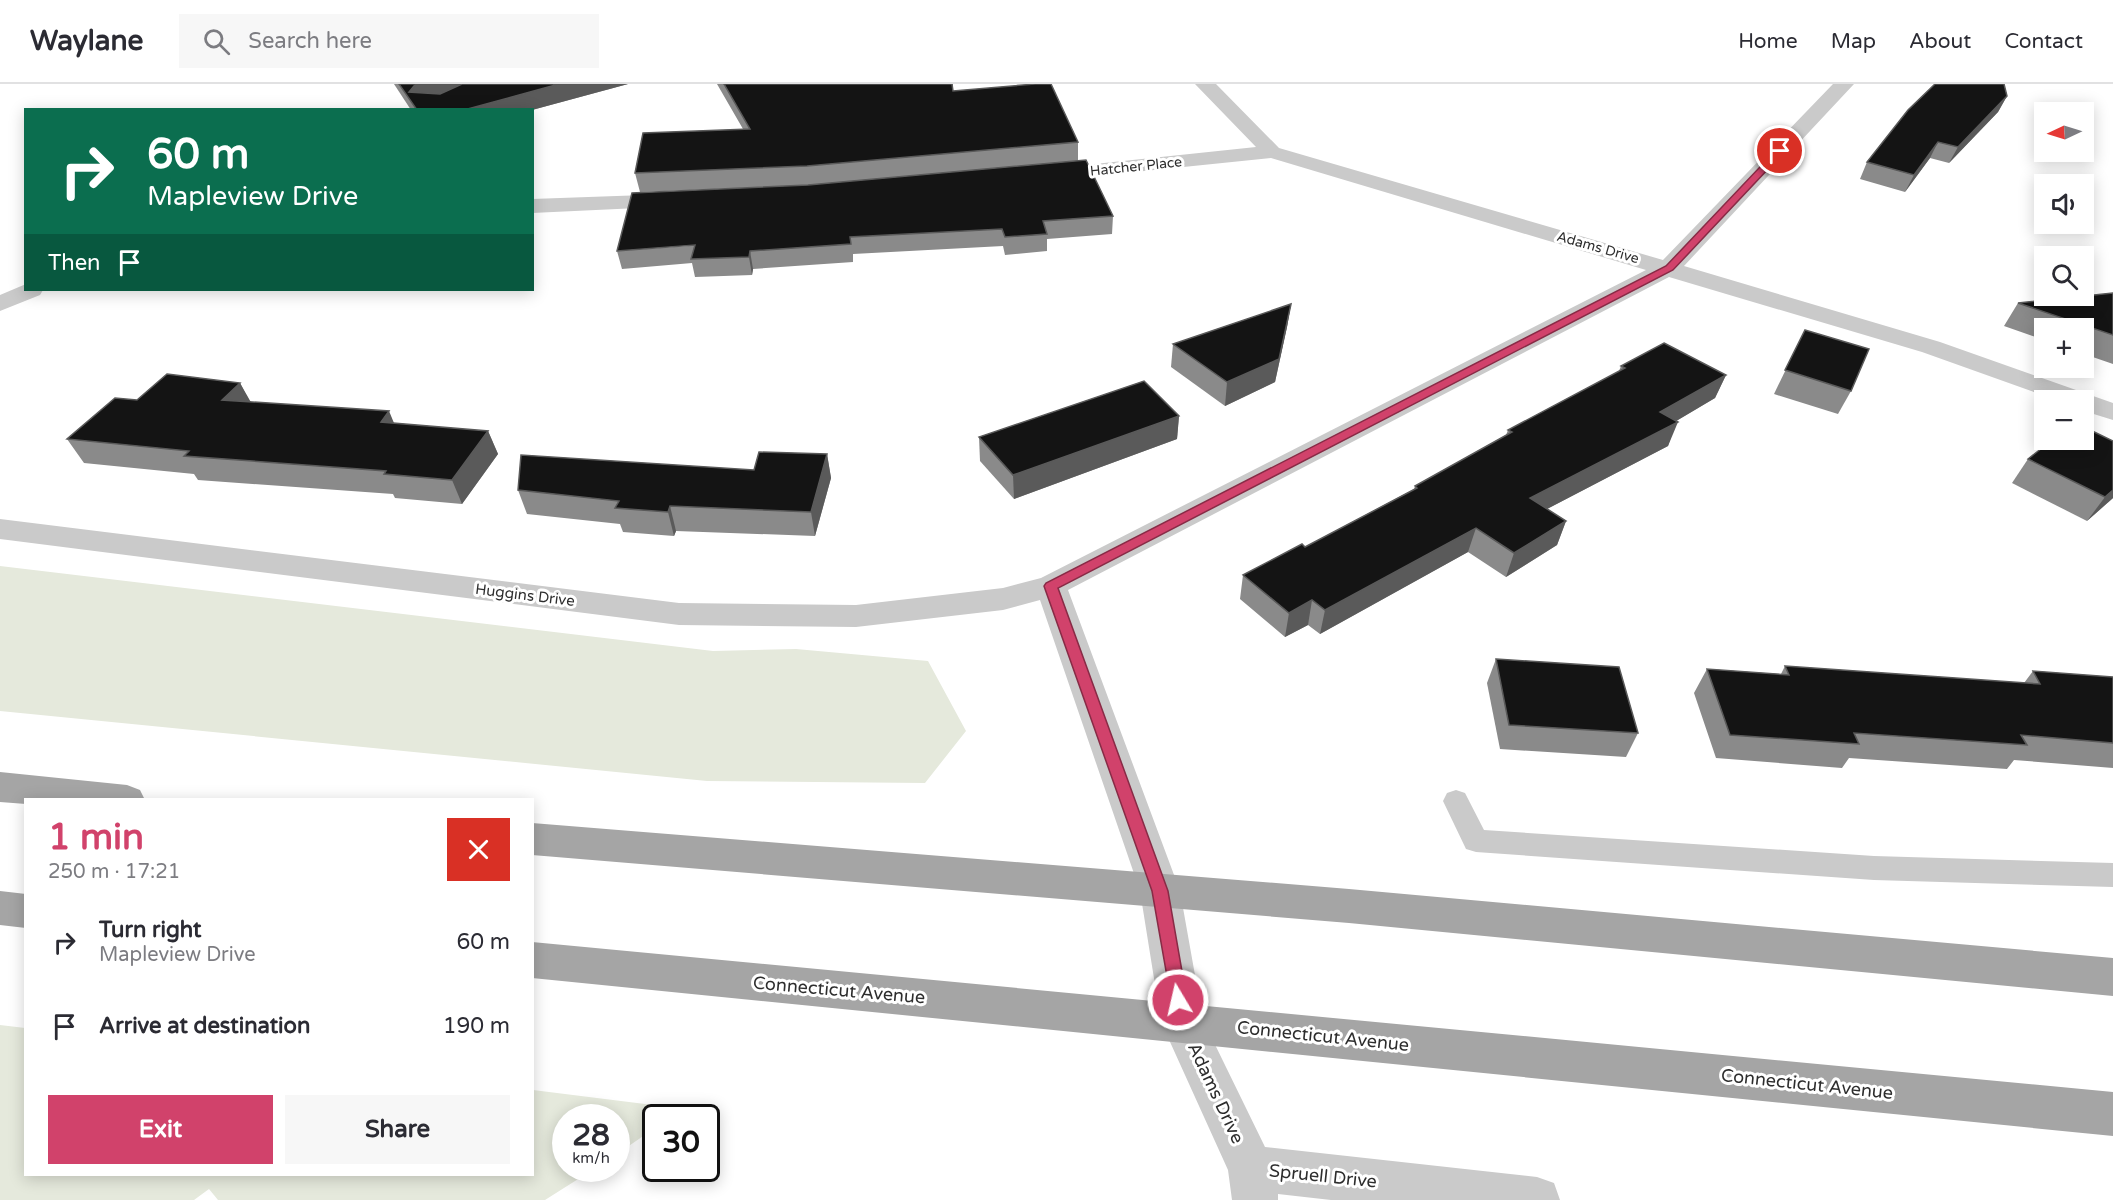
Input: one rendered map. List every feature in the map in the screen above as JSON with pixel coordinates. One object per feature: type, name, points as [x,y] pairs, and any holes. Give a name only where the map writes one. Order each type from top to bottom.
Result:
[{"type":"main road","points":[[0,787],[107,798]]},
{"type":"main road","points":[[534,839],[757,860],[1654,933],[2113,977]]},
{"type":"main road","points":[[0,908],[24,911]]},
{"type":"main road","name":"Connecticut Avenue","points":[[534,960],[2113,1114]]},
{"type":"street","name":"Adams Drive","points":[[1205,84],[1272,152],[1931,347],[2051,390]]},
{"type":"street","name":"Huggins Drive","points":[[0,529],[679,614],[856,616],[1002,598],[1051,586],[1670,268],[1844,84]]},
{"type":"street","name":"Hatcher Place","points":[[1026,177],[1272,152]]},
{"type":"street","points":[[534,206],[696,200]]},
{"type":"street","points":[[0,304],[30,291]]},
{"type":"street","name":"Adams Drive","points":[[2094,405],[2113,412]]},
{"type":"street","name":"Adams Drive","points":[[1051,586],[1160,891],[1182,1022],[1253,1184]]},
{"type":"street","name":"Spruell Drive","points":[[1253,1184],[1537,1200]]},
{"type":"lane","points":[[1456,801],[1476,841],[1736,861],[2026,874],[2113,875]]},
{"type":"shaded area","points":[[0,566],[713,651],[796,649],[928,661],[966,731],[925,783],[707,781],[0,711]]},
{"type":"shaded area","points":[[0,1025],[24,1028],[24,1176],[534,1176],[534,1090],[645,1104],[642,1104],[642,1137],[630,1145],[630,1104],[552,1104],[552,1182],[573,1182],[545,1200],[218,1200],[209,1189],[194,1200],[0,1200]]},
{"type":"building","points":[[399,84],[419,84],[409,92],[440,94],[462,84],[559,84],[471,108],[416,108]]},
{"type":"building","points":[[724,84],[952,84],[953,91],[1051,84],[1078,142],[807,166],[635,173],[643,133],[750,129]]},
{"type":"building","points":[[1935,84],[2004,84],[2007,96],[1958,147],[1938,142],[1914,175],[1867,162],[1908,110]]},
{"type":"building","points":[[1086,160],[1113,216],[1043,221],[1047,234],[1005,237],[1002,229],[850,237],[851,244],[750,251],[749,257],[691,259],[695,245],[617,251],[632,193],[808,185]]},
{"type":"building","points":[[2113,293],[2113,335],[2094,329],[2094,318],[2063,318],[2018,303],[2034,301],[2034,306],[2094,306],[2094,295]]},
{"type":"building","points":[[1291,304],[1279,359],[1227,382],[1173,344]]},
{"type":"building","points":[[1805,330],[1869,349],[1851,391],[1785,370]]},
{"type":"building","points":[[1664,343],[1726,375],[1660,412],[1678,422],[1530,498],[1566,521],[1514,553],[1476,528],[1325,610],[1312,600],[1289,613],[1243,575],[1302,544],[1305,547],[1417,488],[1415,486],[1512,432],[1508,430],[1625,368],[1621,366]]},
{"type":"building","points":[[167,374],[240,383],[222,400],[389,411],[381,422],[488,431],[452,480],[384,474],[386,471],[184,456],[189,451],[67,439],[115,398],[137,400]]},
{"type":"building","points":[[1144,381],[1179,416],[1013,475],[979,437]]},
{"type":"building","points":[[2094,432],[2113,441],[2113,490],[2105,497],[2028,459],[2039,450],[2094,450]]},
{"type":"building","points":[[759,452],[827,454],[811,512],[670,506],[668,512],[615,508],[619,501],[518,490],[521,455],[754,470]]},
{"type":"building","points":[[1496,659],[1619,667],[1638,733],[1509,725]]},
{"type":"building","points":[[1785,666],[2040,684],[2033,671],[2113,677],[2113,743],[2021,735],[2027,745],[1854,733],[1859,744],[1730,735],[1707,669],[1789,675]]},
{"type":"route","points":[[1178,1000],[1160,891],[1051,586],[1670,268],[1780,151]]}]
